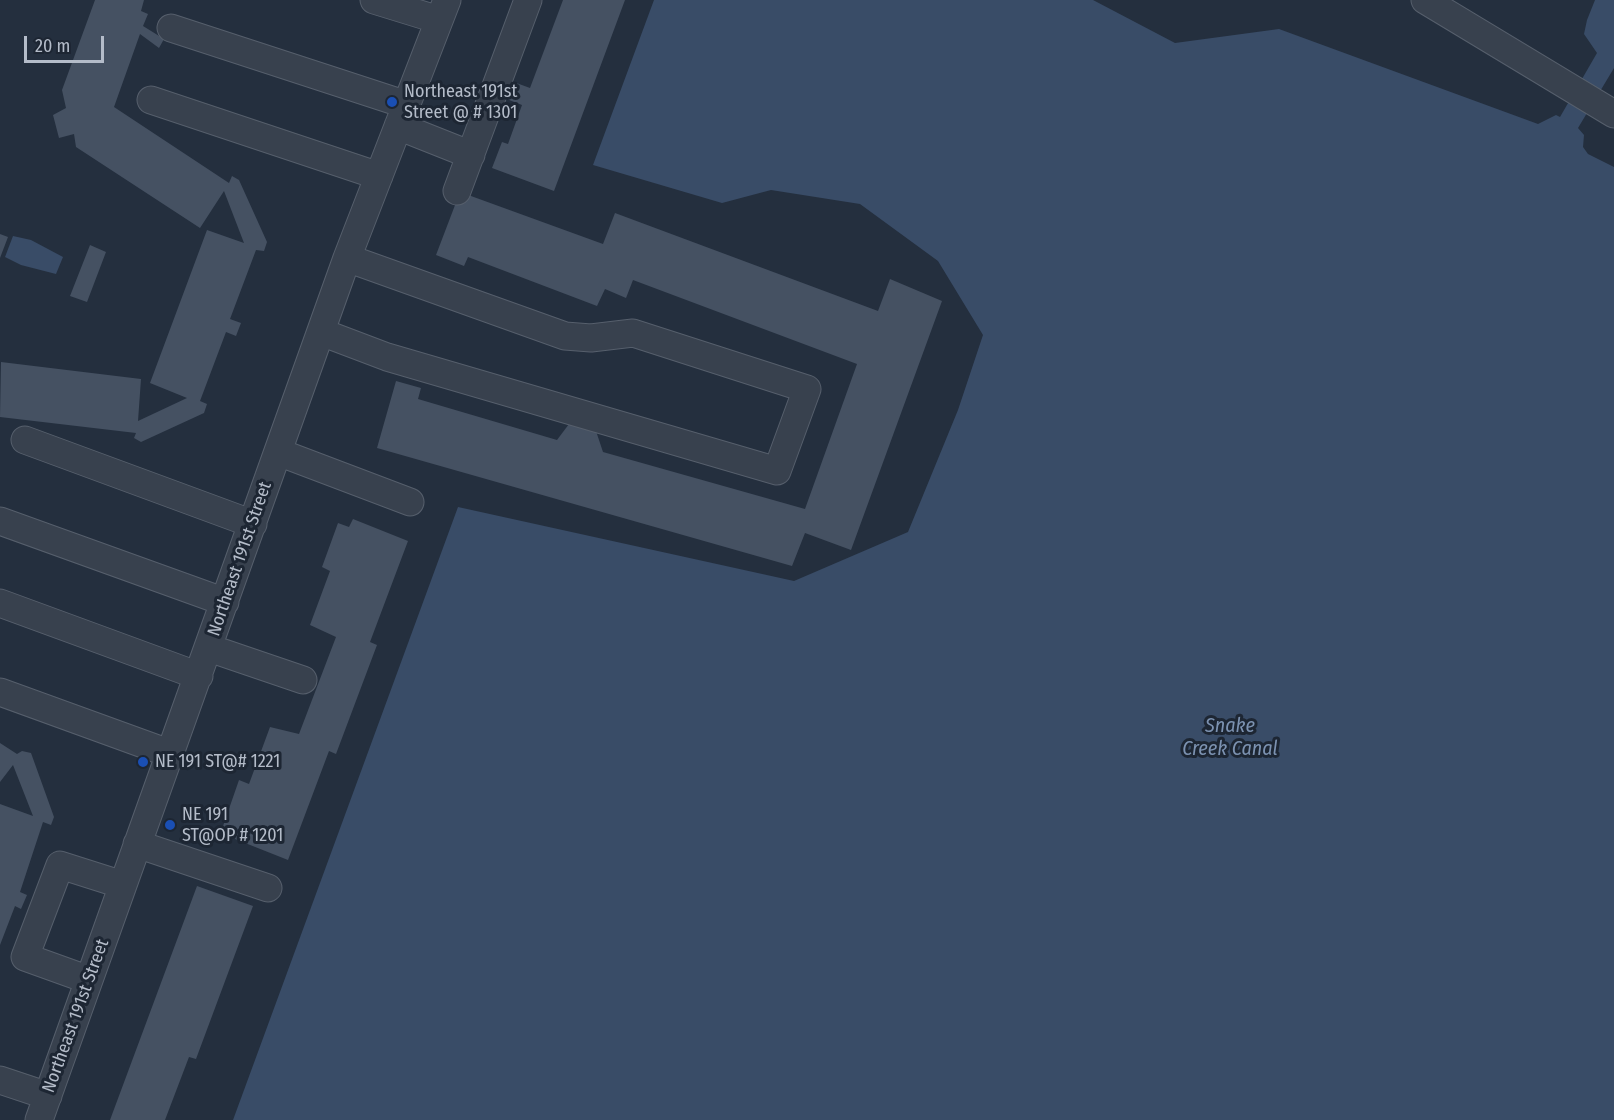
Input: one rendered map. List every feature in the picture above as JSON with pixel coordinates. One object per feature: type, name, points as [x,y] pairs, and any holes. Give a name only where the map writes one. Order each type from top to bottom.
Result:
[{"type":"street","points":[[374,0],[443,10]]},
{"type":"street","points":[[457,191],[528,0]]},
{"type":"street","points":[[1425,0],[1614,114]]},
{"type":"street","name":"Northeast 191st Street","points":[[43,1108],[347,258],[443,10]]},
{"type":"street","points":[[171,28],[402,115],[471,155]]},
{"type":"street","points":[[151,100],[379,176]]},
{"type":"street","points":[[321,332],[387,357],[777,471],[807,389],[633,333],[591,338],[565,336],[347,258]]},
{"type":"street","points":[[25,440],[253,524]]},
{"type":"street","points":[[278,452],[410,502]]},
{"type":"street","points":[[0,521],[225,602]]},
{"type":"street","points":[[0,603],[199,676]]},
{"type":"street","points":[[209,648],[303,680]]},
{"type":"street","points":[[0,692],[171,754]]},
{"type":"street","points":[[137,844],[268,888]]},
{"type":"street","points":[[89,980],[26,957],[60,865],[123,885]]},
{"type":"street","points":[[0,1080],[43,1108]]},
{"type":"water","name":"Snake Creek Canal","points":[[654,0],[1093,0],[1175,43],[1279,29],[1538,124],[1556,115],[1560,117],[1597,53],[1584,34],[1595,0],[1614,0],[1614,68],[1578,128],[1584,135],[1583,147],[1588,154],[1614,167],[1614,1120],[233,1120],[458,507],[794,581],[908,532],[958,410],[983,335],[938,261],[860,204],[771,190],[722,203],[593,165]]},
{"type":"water","points":[[13,236],[31,240],[63,257],[56,274],[21,265],[5,257]]},
{"type":"building","points":[[95,0],[144,0],[141,11],[148,14],[143,26],[164,39],[159,48],[140,34],[114,107],[229,183],[232,176],[239,180],[267,242],[264,251],[256,250],[230,319],[241,323],[236,336],[226,332],[200,401],[207,404],[204,413],[141,442],[134,438],[136,433],[0,417],[1,362],[141,379],[138,421],[187,398],[150,383],[207,230],[244,243],[224,191],[200,228],[76,147],[74,134],[59,138],[53,115],[66,108],[62,90]]},
{"type":"building","points":[[563,0],[625,0],[554,191],[492,168],[502,142],[508,144],[522,105],[504,98],[511,81],[530,88]]},
{"type":"building","points":[[460,192],[603,244],[615,213],[878,311],[890,279],[942,301],[851,550],[805,533],[792,566],[377,448],[396,381],[421,388],[418,399],[557,440],[572,420],[595,428],[603,452],[805,509],[857,364],[633,280],[626,298],[605,289],[597,306],[468,257],[464,266],[436,255]]},
{"type":"building","points":[[0,234],[8,237],[0,258]]},
{"type":"building","points":[[90,245],[106,252],[87,302],[70,296]]},
{"type":"building","points":[[353,519],[408,541],[370,642],[377,645],[336,754],[329,751],[288,860],[235,839],[236,834],[222,829],[239,780],[249,784],[270,727],[299,734],[336,637],[310,625],[330,571],[322,567],[338,523],[349,527]]},
{"type":"building","points":[[0,743],[17,754],[22,751],[31,753],[54,817],[51,825],[43,822],[20,892],[27,895],[21,909],[15,906],[0,945],[0,804],[33,816],[13,765],[0,782]]},
{"type":"building","points":[[197,886],[253,906],[196,1059],[189,1057],[165,1120],[110,1120]]},
{"type":"place","name":"Northeast 191st Street @ # 1301","points":[[392,102]]},
{"type":"place","name":"NE 191 ST@# 1221","points":[[143,762]]},
{"type":"place","name":"NE 191 ST@OP # 1201","points":[[170,825]]}]
